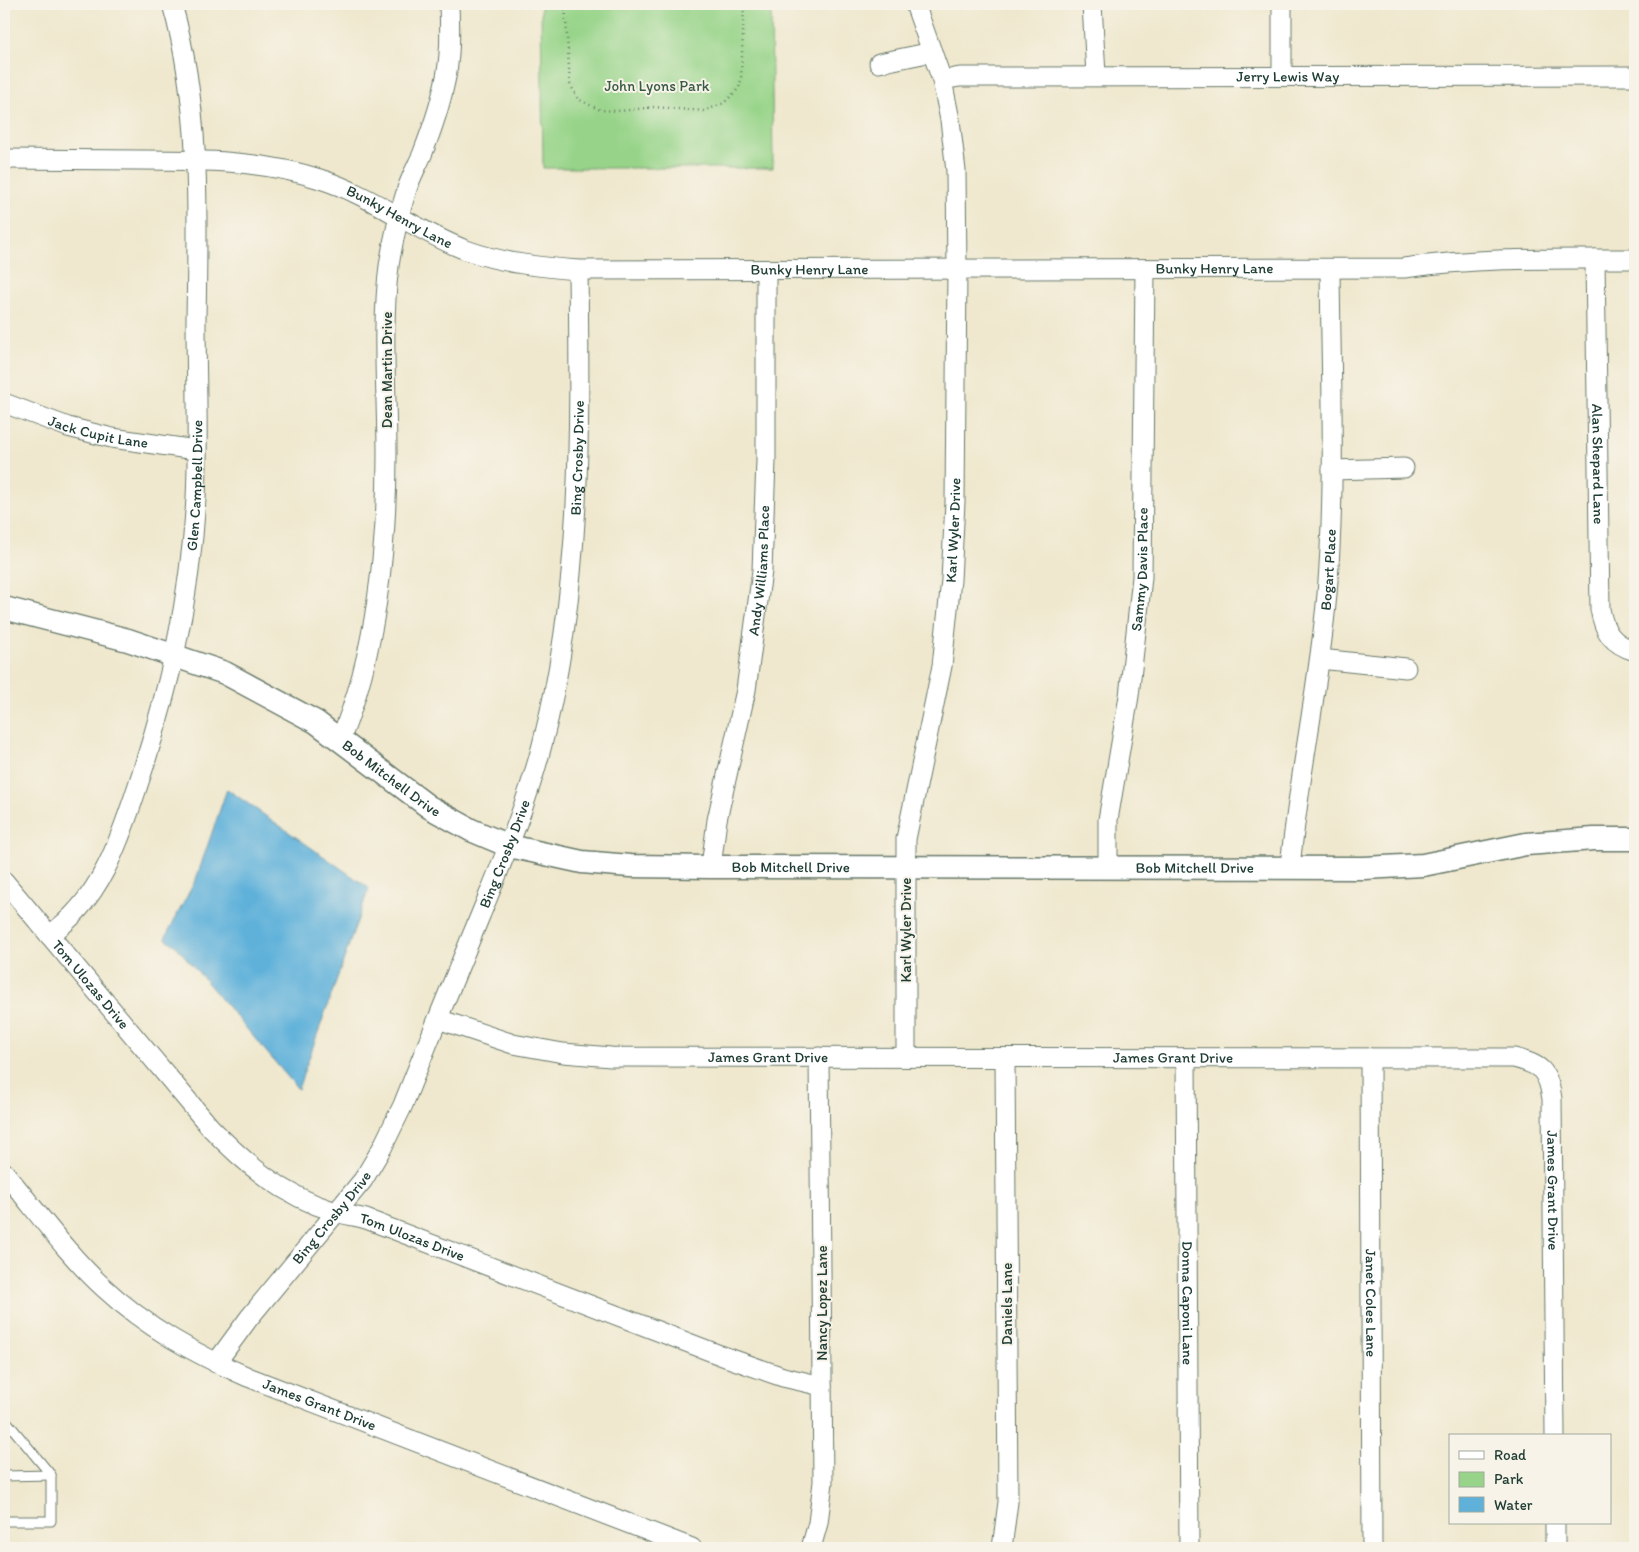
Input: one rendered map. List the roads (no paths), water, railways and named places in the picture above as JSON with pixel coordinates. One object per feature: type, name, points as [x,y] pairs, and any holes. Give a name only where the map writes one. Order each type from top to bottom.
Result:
[{"type":"street","name":"Glen Campbell Drive","points":[[49,935],[76,915],[90,897],[115,848],[129,812],[154,737],[176,655],[189,566],[196,500],[196,160],[190,96],[172,4]]},
{"type":"street","name":"Dean Martin Drive","points":[[340,740],[355,700],[364,665],[374,610],[382,545],[387,457],[386,317],[389,268],[400,215],[409,184],[436,116],[445,86],[449,60],[449,4]]},
{"type":"street","name":"Karl Wyler Drive","points":[[906,1057],[906,839],[942,666],[952,580],[955,502],[957,270],[956,171],[950,120],[942,80],[915,4]]},
{"type":"street","points":[[1092,4],[1096,75]]},
{"type":"street","points":[[1282,4],[1282,75]]},
{"type":"street","points":[[879,63],[932,52]]},
{"type":"street","name":"Jerry Lewis Way","points":[[942,80],[960,77],[1096,75],[1635,76]]},
{"type":"street","name":"Bunky Henry Lane","points":[[4,159],[233,161],[301,173],[352,191],[466,250],[535,267],[578,270],[1330,269],[1404,268],[1452,261],[1489,259],[1635,259]]},
{"type":"street","name":"Alan Shepard Lane","points":[[1594,259],[1600,609],[1602,621],[1609,636],[1622,647],[1635,650]]},
{"type":"street","name":"Bogart Place","points":[[1290,867],[1295,815],[1320,659],[1327,592],[1332,470],[1330,269]]},
{"type":"street","name":"Bing Crosby Drive","points":[[216,1363],[249,1318],[334,1212],[363,1180],[382,1148],[403,1105],[522,812],[542,745],[558,670],[570,595],[575,528],[578,270]]},
{"type":"street","name":"Andy Williams Place","points":[[711,867],[717,820],[746,690],[762,570],[766,461],[766,270]]},
{"type":"street","name":"Sammy Davis Place","points":[[1108,867],[1108,820],[1129,696],[1142,577],[1145,270]]},
{"type":"street","name":"Jack Cupit Lane","points":[[4,403],[68,427],[103,436],[196,450]]},
{"type":"street","points":[[1332,470],[1404,468]]},
{"type":"street","name":"Bob Mitchell Drive","points":[[4,608],[128,640],[225,673],[316,722],[429,807],[471,830],[508,846],[582,862],[630,866],[711,867],[1364,868],[1424,865],[1526,844],[1594,839],[1635,839]]},
{"type":"street","points":[[1320,659],[1406,668]]},
{"type":"street","name":"Tom Ulozas Drive","points":[[4,881],[210,1127],[238,1156],[266,1178],[295,1195],[334,1212],[366,1219],[720,1355],[783,1377],[822,1386]]},
{"type":"street","name":"James Grant Drive","points":[[438,1019],[513,1044],[563,1053],[611,1057],[1005,1059],[1514,1058],[1534,1063],[1548,1078],[1552,1099],[1555,1434]]},
{"type":"street","name":"Nancy Lopez Lane","points":[[811,1548],[818,1523],[823,1482],[824,1414],[822,1386],[819,1057]]},
{"type":"street","name":"Donna Caponi Lane","points":[[1186,1058],[1189,1548]]},
{"type":"street","name":"Janet Coles Lane","points":[[1370,1058],[1372,1548]]},
{"type":"street","name":"Daniels Lane","points":[[1002,1548],[1008,1502],[1005,1059]]},
{"type":"street","name":"James Grant Drive","points":[[4,1172],[103,1287],[142,1319],[173,1340],[216,1363],[692,1548]]},
{"type":"street","points":[[1555,1524],[1556,1548]]},
{"type":"lane","points":[[4,1418],[51,1475],[51,1521],[4,1521]]},
{"type":"lane","points":[[4,1476],[51,1475]]},
{"type":"water","points":[[227,789],[369,888],[298,1089],[176,946],[165,938],[196,879]]},
{"type":"park label","name":"John Lyons Park","points":[[657,86]]}]
